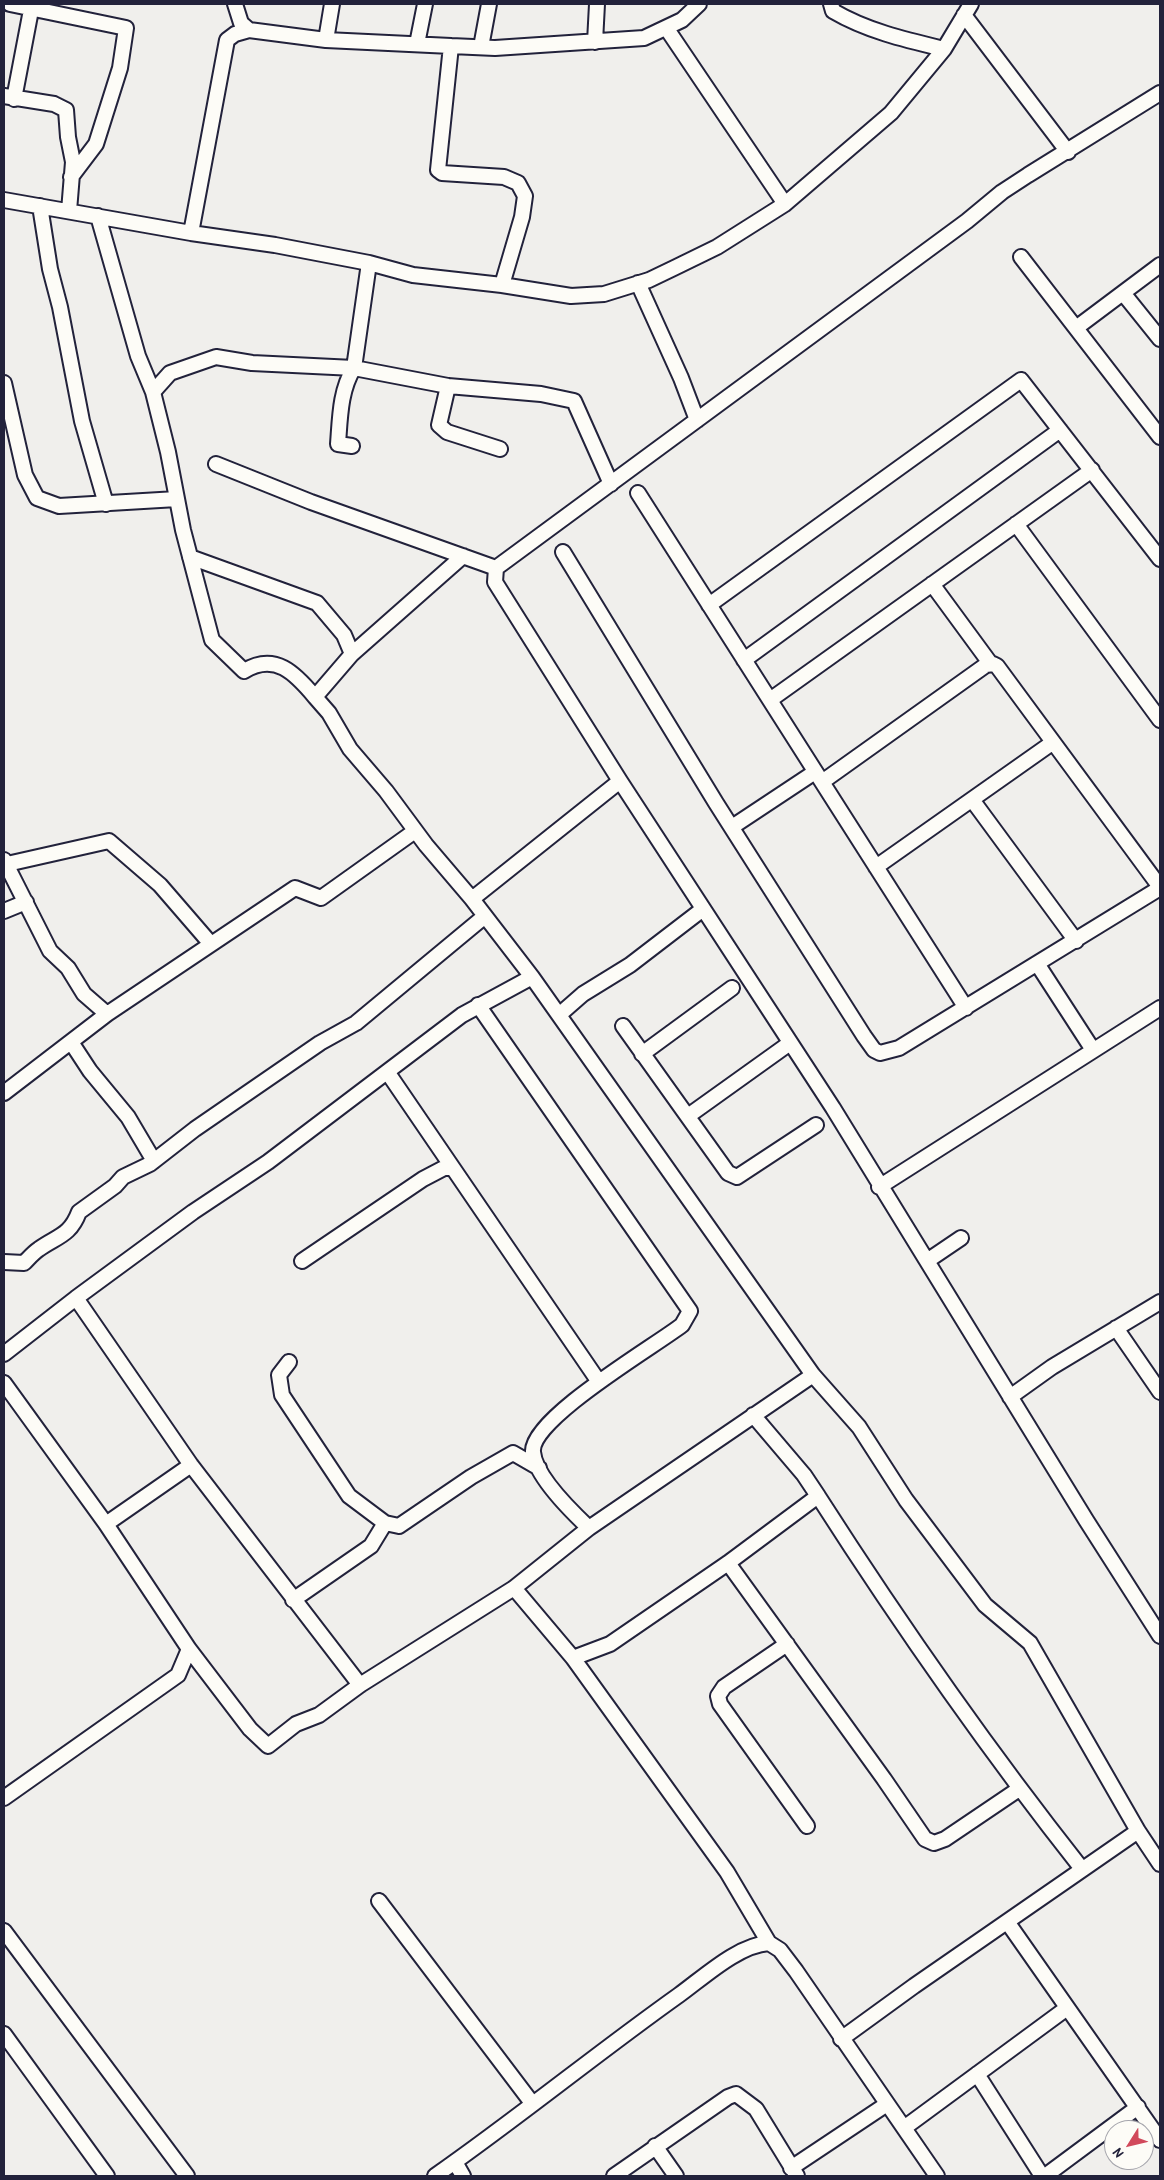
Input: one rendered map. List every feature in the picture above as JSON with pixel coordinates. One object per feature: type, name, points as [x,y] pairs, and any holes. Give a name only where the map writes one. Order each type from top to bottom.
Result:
[{"type":"street","points":[[10,4],[31,10],[126,28],[120,68],[96,144],[71,177]]},
{"type":"street","points":[[235,4],[241,23],[249,30]]},
{"type":"street","points":[[326,40],[332,4]]},
{"type":"street","points":[[418,44],[425,4]]},
{"type":"street","points":[[481,47],[489,4]]},
{"type":"street","points":[[595,42],[597,4]]},
{"type":"street","points":[[191,233],[227,40],[235,34],[249,30],[326,40],[481,47],[595,42],[644,38],[667,29],[682,20],[700,4]]},
{"type":"street","points":[[831,4],[833,10],[844,17],[889,35],[944,49]]},
{"type":"street","points":[[31,10],[9,98],[54,104],[66,110],[68,137],[73,162],[69,211]]},
{"type":"street","points":[[4,200],[191,233],[276,245],[369,263],[413,275],[502,285],[571,296],[604,294],[649,280],[717,247],[785,204],[891,113],[944,49],[967,10],[1068,152]]},
{"type":"street","points":[[667,29],[785,204]]},
{"type":"street","points":[[451,46],[438,170],[442,173],[504,177],[518,183],[525,196],[522,217],[502,285]]},
{"type":"street","points":[[1160,93],[1002,192],[967,221],[496,568],[495,582],[620,781],[790,1042],[1160,1636]]},
{"type":"street","points":[[40,206],[50,269],[60,307],[82,421],[106,504]]},
{"type":"street","points":[[98,216],[138,356],[153,392],[190,557],[212,640],[244,671],[253,666],[277,663],[299,677],[329,713],[350,749],[386,791],[415,831],[453,879],[472,899],[532,977],[813,1375],[859,1427],[906,1500],[985,1605],[1030,1643],[1138,1831],[1160,1864]]},
{"type":"street","points":[[1021,257],[1160,437]]},
{"type":"street","points":[[352,446],[338,444],[340,411],[347,379],[354,368],[369,263]]},
{"type":"street","points":[[1076,328],[1160,264]]},
{"type":"street","points":[[638,283],[682,378],[697,420]]},
{"type":"street","points":[[1123,293],[1160,339]]},
{"type":"street","points":[[153,392],[170,373],[216,356],[252,363],[354,368],[448,386],[541,394],[574,401],[611,484]]},
{"type":"street","points":[[709,605],[1021,380],[1160,558]]},
{"type":"street","points":[[4,383],[25,475],[37,498],[59,506],[177,500]]},
{"type":"street","points":[[448,386],[439,425],[447,432],[500,448]]},
{"type":"street","points":[[744,660],[1060,430]]},
{"type":"street","points":[[216,464],[311,502],[496,568]]},
{"type":"street","points":[[770,700],[1092,470]]},
{"type":"street","points":[[638,493],[966,1008]]},
{"type":"street","points":[[1016,524],[1160,720]]},
{"type":"street","points":[[563,552],[732,827],[874,1050],[886,1053],[899,1048],[1038,965],[1160,888],[997,666],[990,663],[932,584]]},
{"type":"street","points":[[315,697],[352,654],[463,556]]},
{"type":"street","points":[[190,557],[316,603],[344,635],[352,654]]},
{"type":"street","points":[[732,827],[819,777],[990,663]]},
{"type":"street","points":[[876,866],[973,801],[1052,743]]},
{"type":"street","points":[[472,899],[620,781]]},
{"type":"street","points":[[973,801],[1076,941]]},
{"type":"street","points":[[4,1093],[108,1014],[295,888],[321,898],[415,831]]},
{"type":"street","points":[[108,1014],[84,994],[68,968],[55,957],[5,862],[109,841],[160,886],[211,944]]},
{"type":"street","points":[[4,911],[26,902]]},
{"type":"street","points":[[558,1015],[582,994],[630,965],[703,909]]},
{"type":"street","points":[[4,1262],[24,1263],[38,1249],[61,1238],[76,1219],[79,1212],[115,1186],[123,1177],[154,1161],[195,1129],[320,1044],[356,1023],[485,916]]},
{"type":"street","points":[[1038,965],[1093,1050]]},
{"type":"street","points":[[4,1354],[76,1298],[193,1212],[268,1162],[462,1015],[532,977]]},
{"type":"street","points":[[642,1054],[732,988]]},
{"type":"street","points":[[478,1005],[690,1312],[676,1329],[599,1382],[548,1422],[536,1439],[532,1451],[539,1468],[564,1505],[589,1528]]},
{"type":"street","points":[[879,1187],[1160,1008]]},
{"type":"street","points":[[623,1026],[728,1173],[737,1177],[816,1124]]},
{"type":"street","points":[[71,1042],[90,1071],[128,1117],[154,1161]]},
{"type":"street","points":[[688,1116],[790,1042]]},
{"type":"street","points":[[388,1072],[599,1382]]},
{"type":"street","points":[[302,1261],[423,1179],[444,1168],[453,1168]]},
{"type":"street","points":[[927,1260],[961,1238]]},
{"type":"street","points":[[76,1298],[191,1466],[360,1685]]},
{"type":"street","points":[[1010,1397],[1052,1367],[1160,1302]]},
{"type":"street","points":[[1116,1328],[1160,1392]]},
{"type":"street","points":[[290,1362],[279,1375],[282,1395],[348,1496],[385,1523],[399,1526],[471,1477],[513,1453],[539,1468]]},
{"type":"street","points":[[4,1382],[106,1524],[189,1649],[250,1729],[268,1746],[296,1724],[319,1715],[360,1685],[514,1588],[589,1528],[813,1375]]},
{"type":"street","points":[[753,1415],[804,1475],[855,1555],[1019,1789],[1082,1869]]},
{"type":"street","points":[[106,1524],[191,1466]]},
{"type":"street","points":[[573,1658],[610,1644],[728,1563],[818,1496]]},
{"type":"street","points":[[293,1600],[371,1546],[385,1523]]},
{"type":"street","points":[[728,1563],[924,1839],[934,1843],[945,1839],[1019,1789]]},
{"type":"street","points":[[514,1588],[573,1658],[727,1872],[769,1943],[780,1950],[796,1972],[937,2176]]},
{"type":"street","points":[[787,1644],[724,1688],[718,1696],[720,1704],[807,1826]]},
{"type":"street","points":[[4,1798],[178,1675],[189,1649]]},
{"type":"street","points":[[841,2039],[914,1986],[1008,1923],[1138,1831]]},
{"type":"street","points":[[379,1901],[532,2103]]},
{"type":"street","points":[[1008,1923],[1160,2140]]},
{"type":"street","points":[[4,1930],[187,2176]]},
{"type":"street","points":[[435,2176],[740,1952],[769,1943]]},
{"type":"street","points":[[904,2128],[1067,2008]]},
{"type":"street","points":[[4,2034],[107,2176]]},
{"type":"street","points":[[977,2074],[1043,2176],[1138,2107]]},
{"type":"street","points":[[614,2176],[655,2146],[728,2097],[736,2094],[756,2109],[794,2172],[887,2104]]},
{"type":"street","points":[[655,2146],[676,2176]]},
{"type":"street","points":[[455,2162],[463,2176]]}]
